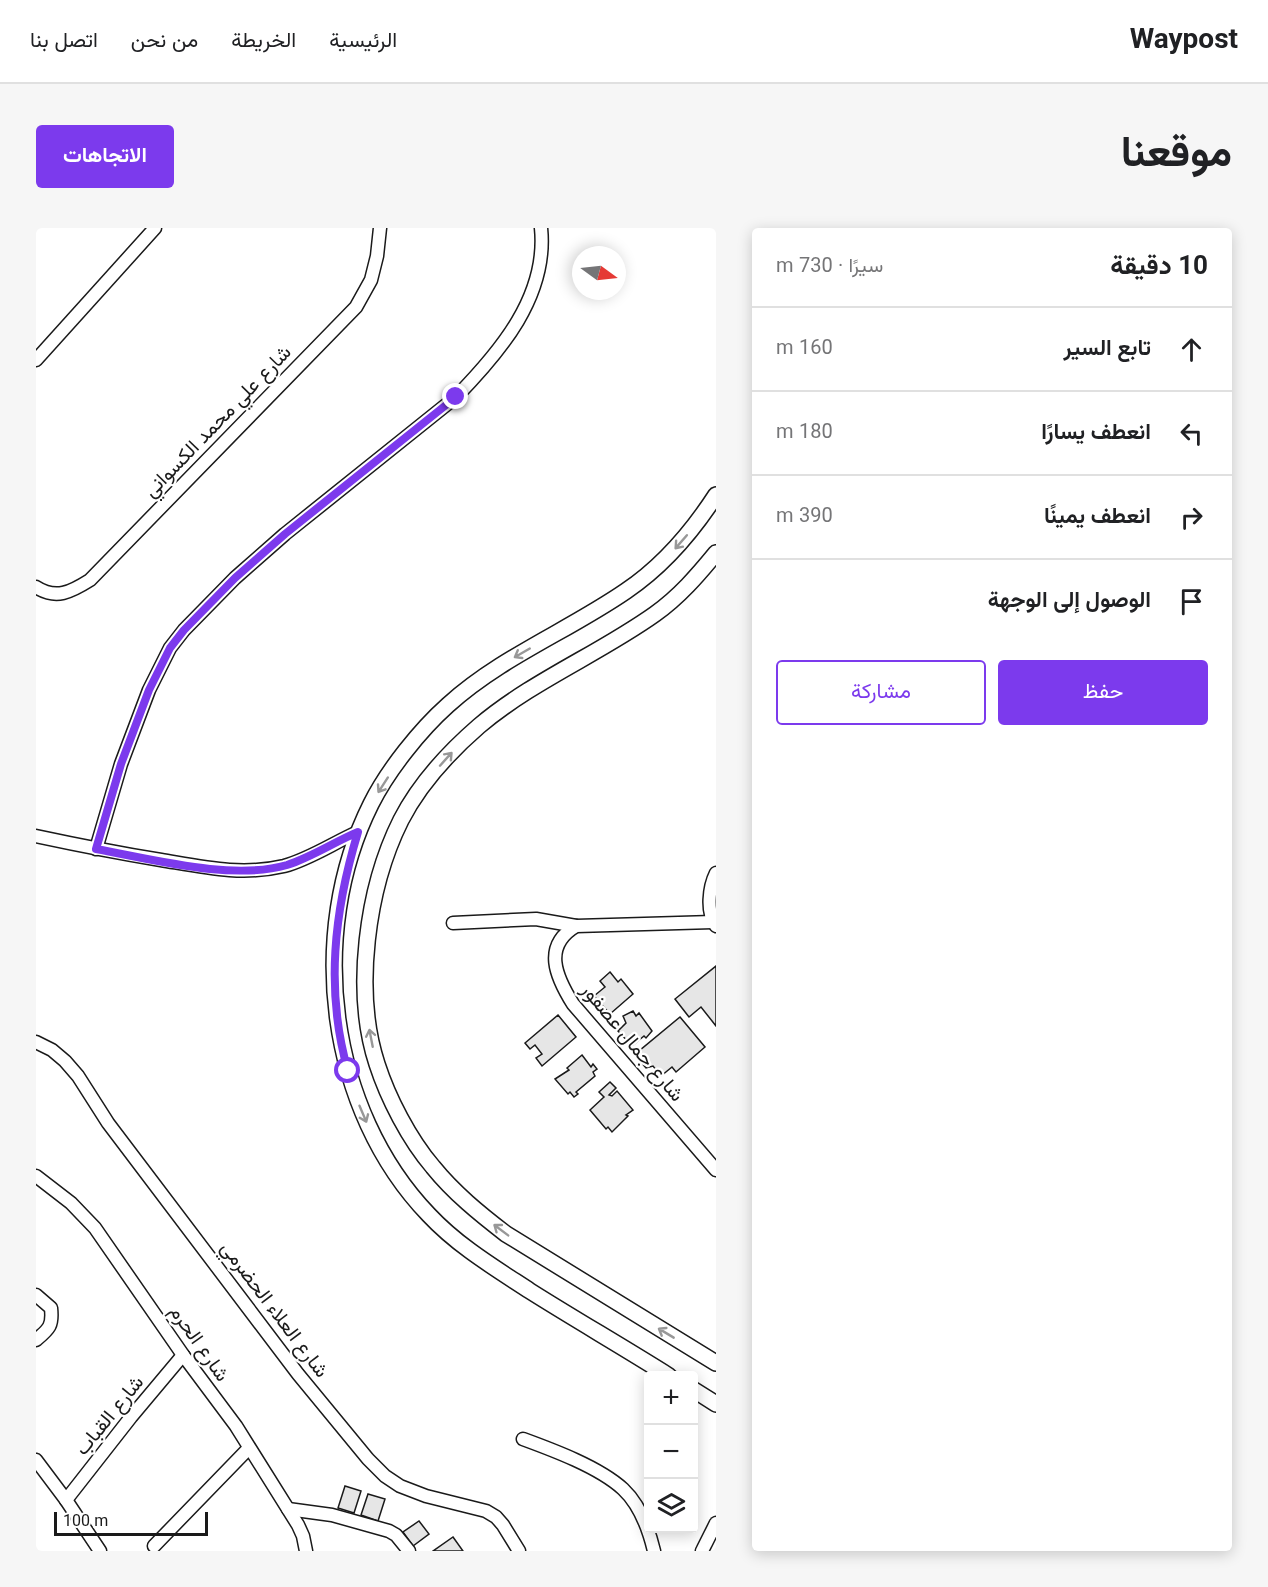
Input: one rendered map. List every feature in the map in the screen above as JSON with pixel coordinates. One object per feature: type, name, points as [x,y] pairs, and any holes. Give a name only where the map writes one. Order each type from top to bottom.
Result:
[{"type":"main road","points":[[661,1371],[477,1256],[430,1218],[402,1185],[387,1163],[356,1097],[344,1058],[338,1024],[334,952],[346,874],[358,832],[371,802],[408,750],[438,714],[495,669],[591,614],[648,574],[682,542],[716,495]]},
{"type":"main road","points":[[716,553],[685,589],[656,614],[511,702],[479,726],[445,759],[402,818],[390,845],[371,909],[365,983],[370,1033],[376,1063],[403,1122],[431,1165],[445,1181],[506,1234],[716,1363]]},
{"type":"main road","points":[[698,1393],[716,1404]]},
{"type":"street","points":[[36,360],[155,228]]},
{"type":"street","name":"شارع علي محمد الكسواني","points":[[36,587],[46,593],[56,595],[72,592],[90,580],[356,306],[371,280],[377,256],[380,228]]},
{"type":"street","points":[[96,849],[121,764],[149,690],[170,648],[184,630],[235,578],[285,534],[456,397],[479,373],[508,336],[530,298],[538,275],[541,228]]},
{"type":"street","points":[[36,836],[96,849],[216,869],[257,870],[302,860],[358,832]]},
{"type":"street","points":[[453,923],[536,919],[576,926],[715,924],[710,900],[712,880],[716,873]]},
{"type":"street","name":"شارع جمال عصفور","points":[[576,926],[567,931],[555,950],[556,969],[565,991],[582,1016],[716,1170]]},
{"type":"street","name":"شارع العلاء الحضرمي","points":[[36,1042],[52,1050],[78,1076],[108,1123],[298,1374],[368,1459],[385,1476],[400,1486],[426,1496],[486,1511],[496,1517],[519,1551]]},
{"type":"street","name":"شارع الحرم","points":[[36,1176],[71,1203],[95,1228],[236,1426],[288,1509],[303,1536],[306,1551]]},
{"type":"street","points":[[36,1295],[51,1308],[52,1316],[49,1330],[36,1340]]},
{"type":"street","name":"شارع القباب","points":[[66,1500],[183,1354]]},
{"type":"street","points":[[523,1439],[560,1453],[593,1470],[622,1489],[633,1501],[643,1520],[654,1551]]},
{"type":"street","points":[[153,1546],[249,1448]]},
{"type":"street","points":[[36,1460],[100,1551]]},
{"type":"street","points":[[288,1509],[332,1515],[389,1531],[396,1535],[409,1551]]},
{"type":"street","points":[[702,1551],[716,1523]]},
{"type":"building","points":[[716,966],[716,1026],[701,1007],[689,1017],[675,999]]},
{"type":"building","points":[[610,972],[618,982],[621,979],[633,994],[610,1014],[594,996],[605,987],[600,981]]},
{"type":"building","points":[[633,1011],[636,1016],[639,1013],[652,1031],[646,1038],[644,1036],[632,1046],[618,1031],[626,1023],[623,1016]]},
{"type":"building","points":[[558,1015],[576,1037],[542,1066],[536,1058],[542,1054],[535,1045],[530,1049],[525,1043]]},
{"type":"building","points":[[680,1017],[705,1047],[676,1072],[672,1067],[661,1076],[653,1066],[646,1068],[639,1060],[643,1057],[639,1051]]},
{"type":"building","points":[[582,1055],[591,1067],[593,1064],[597,1069],[593,1072],[595,1076],[576,1092],[578,1094],[574,1097],[570,1092],[568,1094],[555,1079],[569,1070],[567,1068]]},
{"type":"building","points":[[610,1082],[616,1088],[609,1095],[612,1096],[617,1091],[633,1110],[612,1132],[608,1127],[606,1129],[590,1110],[604,1097],[599,1092]]},
{"type":"building","points":[[345,1486],[361,1491],[354,1513],[338,1508]]},
{"type":"building","points":[[368,1494],[385,1499],[378,1521],[361,1515]]},
{"type":"building","points":[[419,1521],[429,1534],[413,1546],[403,1532]]},
{"type":"building","points":[[453,1537],[463,1551],[433,1551]]},
{"type":"route","points":[[348,1071],[338,1024],[334,952],[346,874],[358,832],[302,860],[270,869],[243,871],[216,869],[96,849],[121,764],[149,690],[170,648],[184,630],[235,578],[285,534],[456,397]]}]
